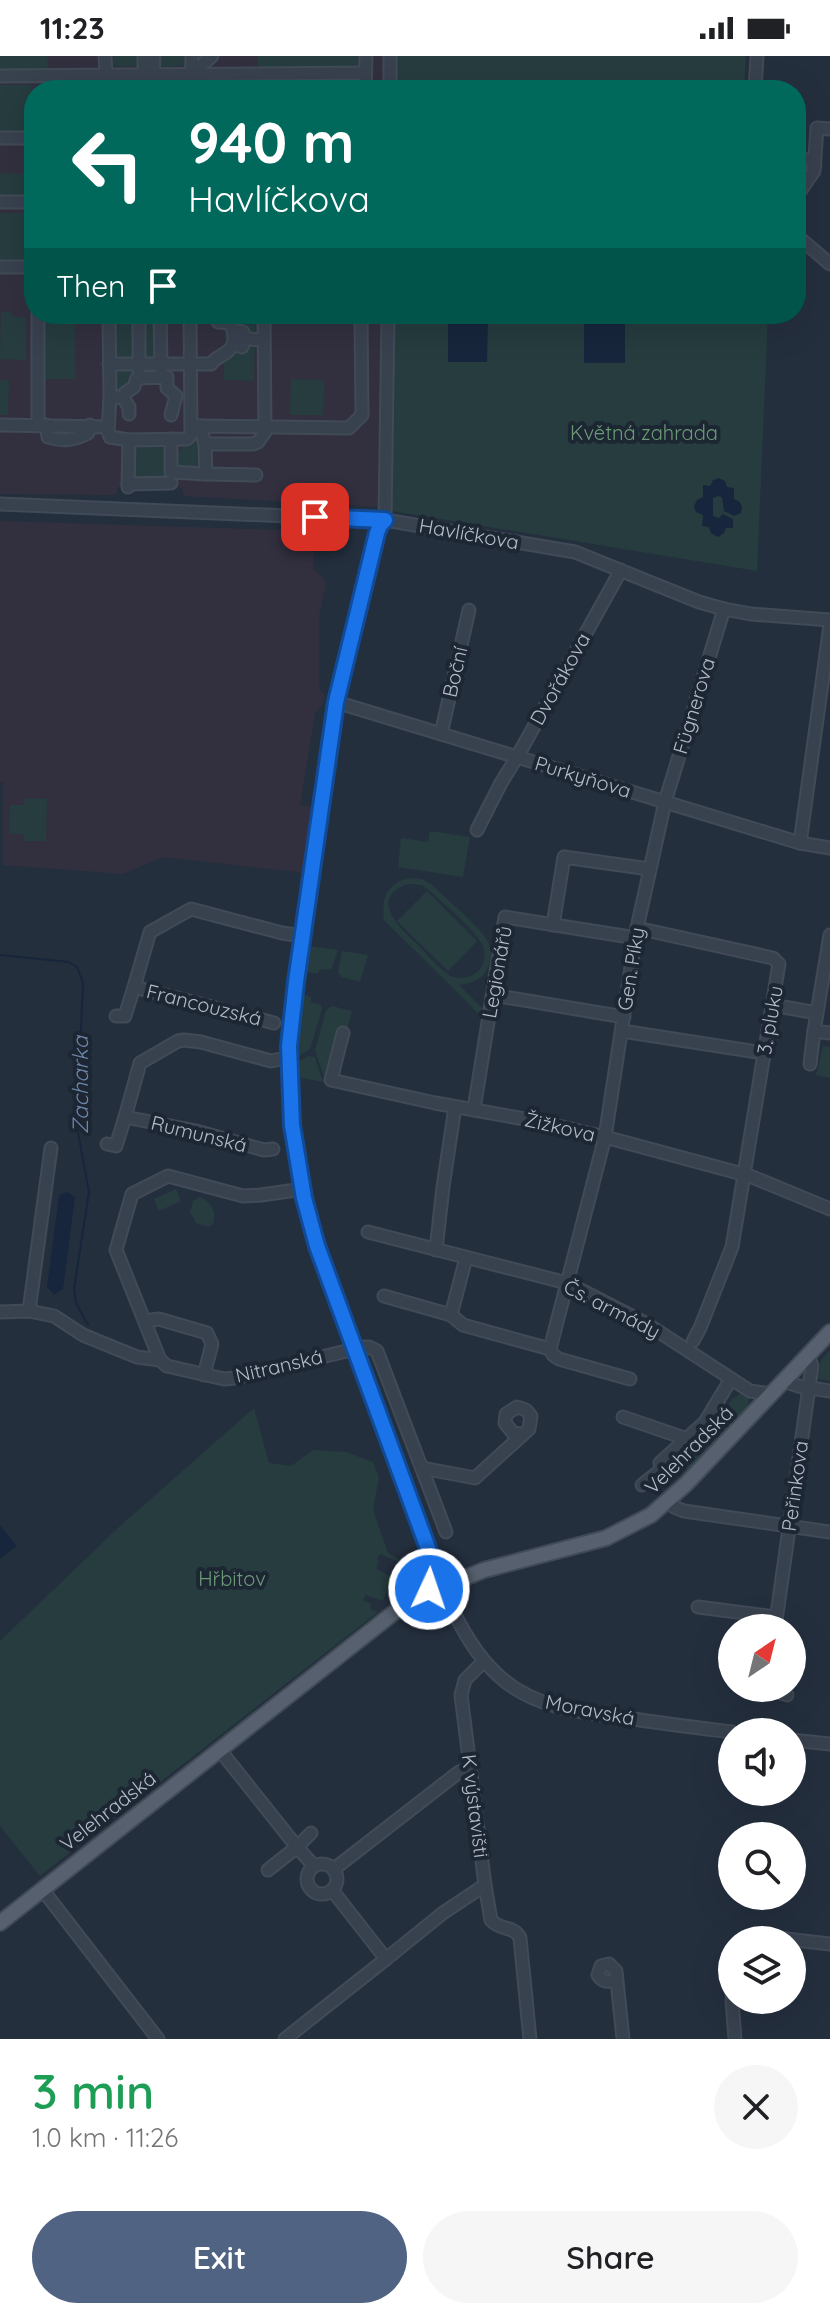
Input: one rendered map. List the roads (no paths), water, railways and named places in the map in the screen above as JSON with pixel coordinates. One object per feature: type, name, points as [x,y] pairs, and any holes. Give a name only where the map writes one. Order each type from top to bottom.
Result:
[{"type":"main road","name":"Velehradská","points":[[457,1581],[484,1570],[606,1538],[641,1521],[669,1501],[830,1332]]},
{"type":"main road","name":"Velehradská","points":[[0,1923],[366,1636],[440,1573]]},
{"type":"main road","points":[[429,1585],[431,1593],[442,1600],[458,1591],[457,1581],[449,1573],[440,1573]]},
{"type":"main road","name":"Velehradská","points":[[366,1636],[421,1603],[442,1600]]},
{"type":"street","points":[[105,56],[107,80]]},
{"type":"street","points":[[144,56],[149,75]]},
{"type":"street","points":[[149,75],[154,56]]},
{"type":"street","points":[[191,80],[192,56]]},
{"type":"street","points":[[191,75],[212,56]]},
{"type":"street","points":[[365,80],[366,56]]},
{"type":"street","points":[[390,56],[390,80]]},
{"type":"street","points":[[756,80],[757,56]]},
{"type":"street","points":[[0,76],[365,73]]},
{"type":"street","points":[[806,183],[814,171],[817,128],[830,129]]},
{"type":"street","points":[[0,138],[24,138]]},
{"type":"street","points":[[806,160],[815,165]]},
{"type":"street","points":[[0,202],[24,202]]},
{"type":"street","points":[[806,244],[830,264]]},
{"type":"street","points":[[0,267],[24,267]]},
{"type":"street","points":[[38,324],[42,425]]},
{"type":"street","points":[[109,324],[110,437],[129,440],[187,439],[196,426]]},
{"type":"street","points":[[110,397],[127,406],[125,393],[137,376],[139,324]]},
{"type":"street","points":[[160,324],[163,377],[176,396],[171,412]]},
{"type":"street","points":[[190,324],[196,426],[205,444],[206,474]]},
{"type":"street","points":[[231,324],[238,339]]},
{"type":"street","points":[[205,444],[253,444],[262,438],[265,426],[264,324]]},
{"type":"street","points":[[196,426],[349,428],[362,415],[361,324]]},
{"type":"street","points":[[388,324],[385,520],[377,533],[336,702],[289,1046],[292,1125],[310,1226],[433,1562],[440,1573]]},
{"type":"street","points":[[109,364],[137,376],[163,377],[191,364],[211,364],[225,355],[238,339]]},
{"type":"street","points":[[238,339],[264,340]]},
{"type":"street","points":[[0,425],[108,427]]},
{"type":"street","points":[[171,439],[171,483]]},
{"type":"street","points":[[129,440],[128,485],[171,483],[206,474],[256,475]]},
{"type":"street","name":"Havlíčkova","points":[[0,504],[385,520],[575,552],[724,609],[830,623]]},
{"type":"street","name":"Dvořákova","points":[[477,830],[621,570]]},
{"type":"street","name":"Fügnerova","points":[[665,802],[724,609]]},
{"type":"street","name":"Boční","points":[[441,734],[469,610]]},
{"type":"street","points":[[800,843],[830,623]]},
{"type":"street","name":"Purkyňova","points":[[336,702],[800,843],[830,848]]},
{"type":"street","name":"Gen. Píky","points":[[550,1349],[605,1137],[637,933],[665,802]]},
{"type":"street","points":[[553,925],[564,857],[649,869]]},
{"type":"street","name":"Francouzská","points":[[116,1016],[125,1016],[150,932],[191,909],[303,936]]},
{"type":"street","name":"Legionářů","points":[[474,1109],[505,917],[637,933]]},
{"type":"street","name":"3. pluku","points":[[637,933],[776,959],[779,966],[732,1247],[693,1341]]},
{"type":"street","points":[[810,1064],[830,935]]},
{"type":"street","name":"Francouzská","points":[[134,987],[274,1023]]},
{"type":"street","points":[[493,995],[624,1017]]},
{"type":"street","points":[[772,1005],[817,1013]]},
{"type":"street","points":[[622,1031],[764,1053]]},
{"type":"street","points":[[814,1031],[830,1033]]},
{"type":"street","name":"Žižkova","points":[[343,1033],[331,1080],[605,1137],[744,1175],[830,1209]]},
{"type":"street","name":"Rumunská","points":[[107,1144],[116,1146],[140,1063],[178,1041],[201,1042],[271,1061],[290,1057]]},
{"type":"street","points":[[436,1250],[455,1107]]},
{"type":"street","name":"Rumunská","points":[[125,1117],[196,1131],[264,1150],[273,1149]]},
{"type":"street","points":[[0,1312],[29,1311],[51,1148]]},
{"type":"street","points":[[160,1360],[116,1250],[132,1194],[168,1176],[243,1196],[303,1189]]},
{"type":"street","name":"Čs. armády","points":[[368,1232],[567,1283],[647,1324],[750,1391]]},
{"type":"street","points":[[451,1315],[466,1258]]},
{"type":"street","points":[[384,1296],[451,1315],[463,1325],[550,1349],[559,1359],[630,1379]]},
{"type":"street","name":"Nitranská","points":[[29,1311],[54,1316],[83,1335],[137,1357],[160,1360],[167,1366],[224,1379],[354,1349]]},
{"type":"street","name":"Nitranská","points":[[145,1321],[159,1319],[207,1333],[212,1344],[204,1375]]},
{"type":"street","points":[[354,1349],[369,1347],[377,1351],[446,1532]]},
{"type":"street","name":"Peřinkova","points":[[777,1614],[812,1365],[808,1355]]},
{"type":"street","points":[[642,1485],[663,1468],[662,1461],[705,1422],[731,1379]]},
{"type":"street","points":[[784,1381],[830,1391]]},
{"type":"street","points":[[752,1414],[755,1405],[750,1391],[771,1394]]},
{"type":"street","points":[[623,1417],[687,1439]]},
{"type":"street","points":[[422,1468],[475,1478],[521,1434]]},
{"type":"street","points":[[669,1501],[684,1511],[830,1532]]},
{"type":"street","name":"Moravská","points":[[442,1600],[484,1661],[514,1688],[557,1707],[718,1730]]},
{"type":"street","name":"Peřinkova","points":[[698,1607],[732,1614]]},
{"type":"street","name":"K výstavišti","points":[[484,1661],[465,1680],[461,1690],[470,1768],[491,1920],[499,1927],[512,1929],[520,1938],[530,2039]]},
{"type":"street","points":[[806,1741],[830,1744]]},
{"type":"street","points":[[219,1749],[314,1866]]},
{"type":"street","points":[[334,1869],[459,1772],[470,1768]]},
{"type":"street","points":[[268,1870],[311,1833]]},
{"type":"street","points":[[325,1864],[334,1869],[337,1880],[332,1890],[317,1893],[309,1885],[308,1875],[314,1866],[325,1864]]},
{"type":"street","name":"K výstavišti","points":[[386,1959],[443,1913],[485,1885]]},
{"type":"street","points":[[42,1889],[155,2038]]},
{"type":"street","points":[[285,2039],[386,1959],[332,1890]]},
{"type":"street","points":[[806,1941],[830,1944]]},
{"type":"street","points":[[617,1980],[623,2039]]},
{"type":"street","points":[[733,2014],[735,2039]]},
{"type":"water","points":[[448,324],[488,324],[487,362],[448,362]]},
{"type":"water","points":[[584,324],[625,324],[625,363],[584,363]]},
{"type":"water","points":[[719,478],[725,481],[727,487],[734,488],[734,499],[740,502],[742,508],[741,513],[734,516],[724,511],[722,497],[713,498],[713,516],[719,518],[723,514],[733,519],[733,528],[726,528],[718,537],[711,533],[709,527],[702,526],[703,515],[696,512],[694,506],[703,497],[703,485],[710,486],[713,480]]},
{"type":"water","points":[[67,1192],[75,1197],[63,1289],[54,1295],[47,1287],[59,1195]]},
{"type":"water","points":[[0,1525],[17,1546],[0,1559]]},
{"type":"waterway","name":"Zacharka","points":[[0,955],[69,962],[77,967],[83,983],[77,1127],[89,1192],[74,1289],[76,1303],[88,1325]]},
{"type":"park label","name":"Květná zahrada","points":[[644,433]]},
{"type":"park label","name":"Hřbitov","points":[[232,1579]]}]
